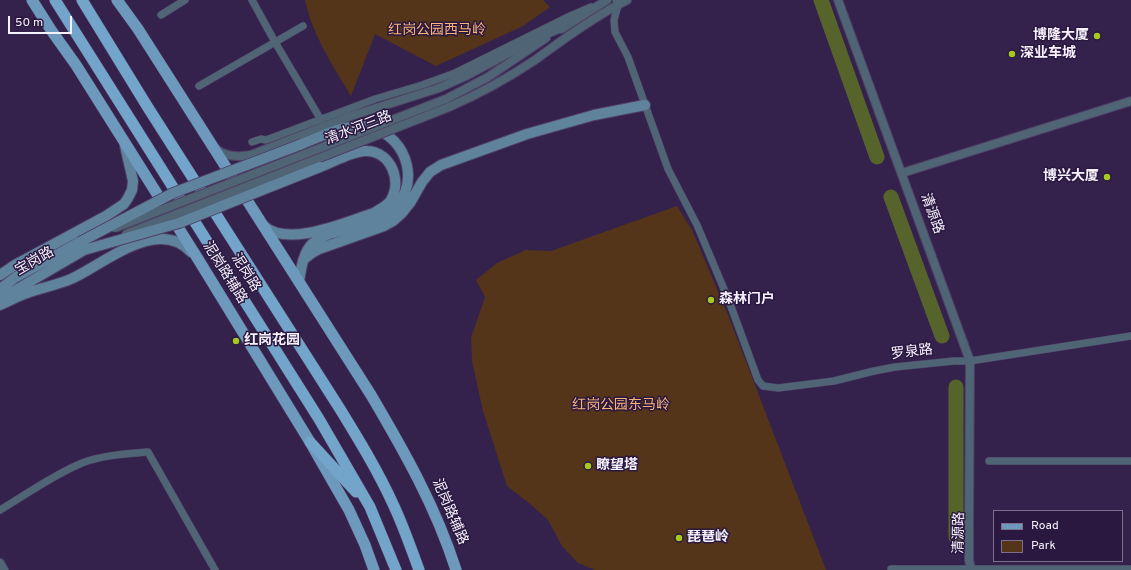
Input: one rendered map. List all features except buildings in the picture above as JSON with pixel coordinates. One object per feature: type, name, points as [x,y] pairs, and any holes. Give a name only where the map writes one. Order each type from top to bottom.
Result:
[{"type":"highway","name":"泥岗路","points":[[55,0],[314,412],[370,507],[396,570]]},
{"type":"highway","name":"泥岗路","points":[[82,0],[147,106],[336,402],[368,456],[393,504],[419,570]]},
{"type":"highway","points":[[310,442],[370,507]]},
{"type":"main road","name":"泥岗路辅路","points":[[32,0],[76,65],[124,144],[198,259],[310,442],[349,510],[365,545],[374,570]]},
{"type":"main road","name":"泥岗路辅路","points":[[117,0],[138,30],[358,374],[402,448],[429,500],[449,548],[456,570]]},
{"type":"main road","points":[[304,259],[319,249],[384,226],[393,220],[410,204],[422,182],[430,172],[441,165],[527,134],[594,116],[645,105]]},
{"type":"main road","points":[[82,246],[173,193],[345,128],[360,126],[369,127],[387,135],[400,148],[406,162],[408,175],[405,193],[394,208],[376,220],[319,239],[307,249],[299,282]]},
{"type":"main road","points":[[0,275],[15,265],[106,216],[124,204],[128,198],[133,181],[124,144]]},
{"type":"main road","points":[[82,246],[179,223],[359,152],[366,151],[381,154],[391,165],[395,182],[394,192],[390,200],[383,208],[374,213],[309,234],[279,234],[268,230],[262,224]]},
{"type":"main road","points":[[0,305],[32,291],[72,279],[106,258],[159,238],[184,244],[198,259]]},
{"type":"main road","name":"宝岗路","points":[[0,289],[16,277],[82,246]]},
{"type":"main road","name":"宝岗路","points":[[0,299],[82,246]]},
{"type":"street","points":[[161,15],[185,0]]},
{"type":"street","points":[[252,0],[275,42],[322,120]]},
{"type":"street","name":"清水河三路","points":[[82,246],[450,107],[494,86],[535,60],[617,2],[627,0]]},
{"type":"street","name":"清源路","points":[[838,0],[904,172]]},
{"type":"street","name":"清源路","points":[[843,0],[972,360],[973,560],[971,569]]},
{"type":"street","points":[[252,142],[260,139],[266,140],[375,99],[422,85],[455,73],[568,17],[605,1]]},
{"type":"street","name":"清水河三路","points":[[82,246],[446,99],[488,78],[605,1]]},
{"type":"street","points":[[617,2],[614,20],[615,32],[628,57],[645,105]]},
{"type":"street","points":[[199,86],[303,26]]},
{"type":"street","points":[[212,147],[228,155],[252,155],[351,116],[446,85],[490,64],[531,41],[565,26]]},
{"type":"street","points":[[904,172],[1131,101]]},
{"type":"street","name":"罗泉路","points":[[645,105],[668,169],[697,225],[729,301],[758,380],[763,386],[778,388],[834,381],[874,371],[972,360],[1131,336]]},
{"type":"street","points":[[1113,106],[1131,107]]},
{"type":"street","points":[[0,510],[65,471],[83,463],[102,458],[148,452],[215,570]]},
{"type":"street","points":[[989,461],[1131,461]]},
{"type":"street","points":[[0,563],[4,570]]},
{"type":"street","points":[[891,569],[1131,569]]},
{"type":"green space","name":"红岗公园西马岭","points":[[305,0],[543,0],[550,7],[523,26],[436,66],[375,34],[351,96],[330,61],[318,37],[308,13]]},
{"type":"green space","name":"红岗公园东马岭","points":[[677,206],[692,230],[728,315],[826,570],[595,570],[578,563],[562,546],[548,520],[507,486],[483,411],[472,361],[471,338],[485,297],[476,280],[497,263],[526,250],[551,251]]},
{"type":"waterway","points":[[821,0],[877,157]]},
{"type":"waterway","points":[[891,197],[942,336]]},
{"type":"waterway","points":[[956,387],[956,537]]},
{"type":"place","name":"博隆大厦","points":[[1097,36]]},
{"type":"place","name":"深业车城","points":[[1012,54]]},
{"type":"place","name":"博兴大厦","points":[[1107,177]]},
{"type":"place","name":"森林门户","points":[[711,300]]},
{"type":"place","name":"红岗花园","points":[[236,341]]},
{"type":"place","name":"瞭望塔","points":[[588,466]]},
{"type":"place","name":"琵琶岭","points":[[679,538]]}]
